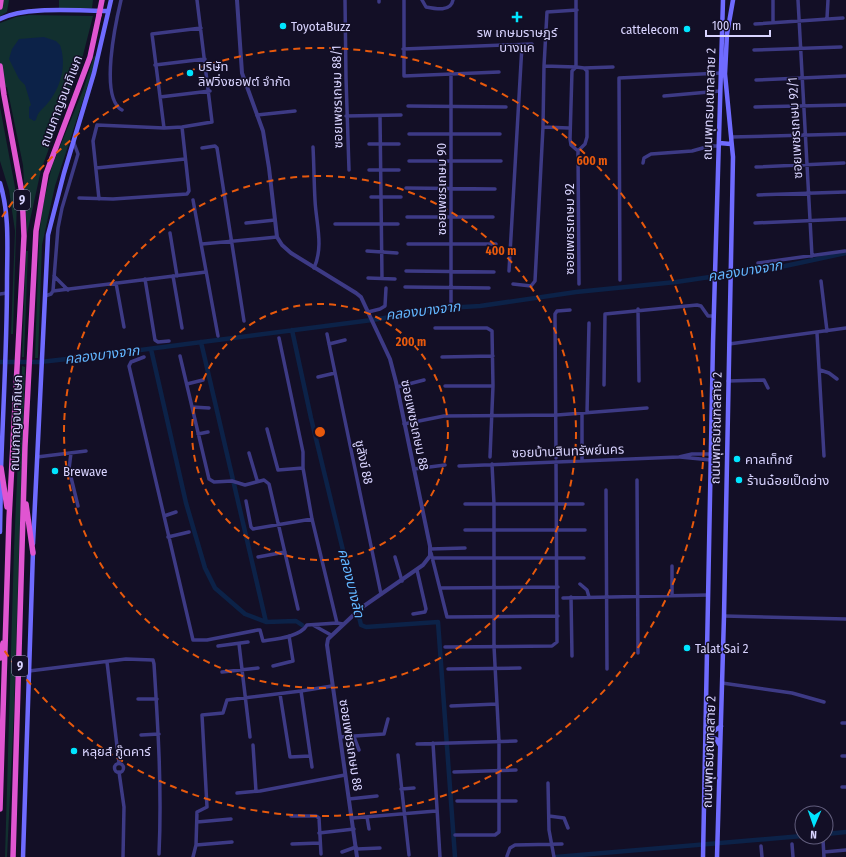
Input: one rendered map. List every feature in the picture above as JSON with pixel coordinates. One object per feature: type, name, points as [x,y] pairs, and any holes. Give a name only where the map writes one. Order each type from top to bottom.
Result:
[{"type":"highway","points":[[0,7],[1,0]]},
{"type":"highway","name":"ถนนกาญจนาภิเษก","points":[[13,857],[24,488],[36,231],[40,200],[46,174],[90,57],[101,0]]},
{"type":"highway","name":"ถนนกาญจนาภิเษก","points":[[0,66],[18,168],[23,216],[19,336],[9,519],[0,808]]},
{"type":"highway","points":[[2,468],[9,519]]},
{"type":"highway","points":[[24,488],[33,554]]},
{"type":"highway","points":[[0,658],[5,629]]},
{"type":"main road","points":[[23,857],[33,554],[48,235],[64,173],[96,68],[111,0]]},
{"type":"main road","name":"ถนนพุทธมณฑลสาย 2","points":[[703,856],[714,316],[723,0]]},
{"type":"main road","name":"ถนนพุทธมณฑลสาย 2","points":[[717,855],[724,616],[732,144],[725,74],[727,34],[733,0]]},
{"type":"main road","points":[[0,19],[10,15],[29,12],[108,11]]},
{"type":"main road","points":[[719,144],[732,144]]},
{"type":"main road","points":[[0,183],[6,221],[7,293],[7,335],[0,532]]},
{"type":"main road","points":[[706,727],[714,731],[721,726]]},
{"type":"main road","points":[[706,743],[709,739],[715,739],[720,745]]},
{"type":"street","points":[[122,0],[113,40],[111,69],[113,100],[117,108],[122,110]]},
{"type":"street","points":[[99,199],[93,141],[97,125],[182,128],[209,123],[213,118],[197,0]]},
{"type":"street","points":[[202,244],[277,236],[266,150],[257,115],[242,73],[237,0]]},
{"type":"street","name":"ซอยเพชรเกษม 88/1","points":[[346,0],[346,116],[349,170]]},
{"type":"street","points":[[404,0],[404,76],[499,72]]},
{"type":"street","points":[[422,0],[426,8],[442,9],[449,7],[454,0]]},
{"type":"street","points":[[576,0],[576,68],[572,71],[570,128],[571,145],[578,151],[585,144],[588,137],[588,75],[584,68]]},
{"type":"street","points":[[772,0],[773,22]]},
{"type":"street","name":"ซอยเพชรเกษม 92/1","points":[[798,0],[812,256]]},
{"type":"street","points":[[828,0],[828,18]]},
{"type":"street","points":[[513,284],[531,286],[536,281],[543,127],[546,12],[577,10]]},
{"type":"street","points":[[755,24],[822,21],[828,18],[844,18]]},
{"type":"street","points":[[164,128],[152,34],[201,28]]},
{"type":"street","points":[[403,50],[532,44]]},
{"type":"street","points":[[509,271],[522,45]]},
{"type":"street","points":[[754,50],[841,47]]},
{"type":"street","points":[[155,65],[205,59]]},
{"type":"street","points":[[544,66],[576,68],[613,67]]},
{"type":"street","points":[[620,280],[619,78],[720,72]]},
{"type":"street","name":"ซอยเพชรเกษม 90","points":[[451,75],[451,302]]},
{"type":"street","points":[[756,80],[846,76]]},
{"type":"street","points":[[160,97],[210,91]]},
{"type":"street","points":[[664,96],[720,91]]},
{"type":"street","points":[[755,107],[846,105]]},
{"type":"street","points":[[408,106],[506,107]]},
{"type":"street","points":[[257,115],[295,111]]},
{"type":"street","points":[[346,116],[401,115]]},
{"type":"street","points":[[380,116],[383,224],[382,278]]},
{"type":"street","points":[[543,127],[570,128]]},
{"type":"street","points":[[79,198],[99,199],[187,194],[189,191],[182,128]]},
{"type":"street","points":[[409,134],[500,134]]},
{"type":"street","points":[[731,138],[805,134],[846,134]]},
{"type":"street","points":[[53,291],[58,228],[71,175],[78,154],[74,143]]},
{"type":"street","points":[[369,144],[400,144]]},
{"type":"street","points":[[643,163],[644,158],[651,154],[692,151],[719,144]]},
{"type":"street","points":[[202,148],[215,146],[218,148],[244,321]]},
{"type":"street","points":[[313,147],[315,202],[320,239],[314,268]]},
{"type":"street","name":"ซอยเพชรเกษม 92","points":[[578,151],[579,284]]},
{"type":"street","points":[[96,168],[185,159]]},
{"type":"street","points":[[409,161],[500,161]]},
{"type":"street","points":[[756,167],[844,163]]},
{"type":"street","points":[[369,170],[399,170]]},
{"type":"street","points":[[64,173],[71,175]]},
{"type":"street","points":[[406,188],[495,189]]},
{"type":"street","points":[[758,195],[808,192],[845,192]]},
{"type":"street","points":[[371,197],[401,197]]},
{"type":"street","points":[[193,200],[218,336]]},
{"type":"street","points":[[407,217],[493,217]]},
{"type":"street","points":[[755,223],[846,219]]},
{"type":"street","points":[[246,223],[276,220]]},
{"type":"street","points":[[335,224],[398,224]]},
{"type":"street","points":[[170,233],[182,328]]},
{"type":"street","name":"ซอยเพชรเกษม 88","points":[[277,236],[282,245],[314,268],[356,293],[374,324],[390,359],[431,550]]},
{"type":"street","points":[[408,244],[496,244]]},
{"type":"street","points":[[367,251],[397,253]]},
{"type":"street","points":[[758,263],[845,251]]},
{"type":"street","points":[[406,270],[494,272]]},
{"type":"street","points":[[45,296],[51,294],[53,291],[206,272]]},
{"type":"street","points":[[54,276],[68,290]]},
{"type":"street","points":[[368,278],[395,279]]},
{"type":"street","points":[[145,279],[155,340],[158,342],[169,341]]},
{"type":"street","points":[[821,281],[827,331]]},
{"type":"street","points":[[116,283],[124,327]]},
{"type":"street","points":[[404,287],[489,288]]},
{"type":"street","points":[[369,314],[385,306],[386,288]]},
{"type":"street","points":[[0,294],[7,293]]},
{"type":"street","points":[[604,385],[605,314],[697,305],[701,306],[708,316],[714,316]]},
{"type":"street","points":[[445,647],[555,645],[557,642],[558,558],[555,415],[555,314],[557,311],[570,310]]},
{"type":"street","points":[[638,310],[638,381]]},
{"type":"street","points":[[587,413],[589,323]]},
{"type":"street","points":[[435,328],[491,328],[493,386],[490,457]]},
{"type":"street","points":[[729,344],[846,328]]},
{"type":"street","points":[[817,333],[824,456]]},
{"type":"street","name":"ชูสังข์ 88","points":[[326,334],[381,594]]},
{"type":"street","points":[[279,338],[303,452],[303,468],[312,519],[338,622]]},
{"type":"street","points":[[329,344],[345,340]]},
{"type":"street","points":[[180,356],[209,479],[214,482],[233,481],[245,484],[257,480],[264,480],[269,484],[298,610]]},
{"type":"street","points":[[442,357],[493,356]]},
{"type":"street","points":[[144,357],[131,362],[129,366],[193,640],[207,640],[260,630],[263,641],[289,636],[301,630],[307,624],[338,622],[343,624]]},
{"type":"street","points":[[820,370],[829,373],[837,380]]},
{"type":"street","points":[[318,377],[335,373]]},
{"type":"street","points":[[186,384],[203,380]]},
{"type":"street","points":[[397,387],[424,380]]},
{"type":"street","points":[[727,382],[764,380],[768,388]]},
{"type":"street","points":[[445,386],[493,386]]},
{"type":"street","points":[[192,407],[209,408]]},
{"type":"street","points":[[404,424],[444,416],[582,414],[647,408]]},
{"type":"street","points":[[582,414],[582,461]]},
{"type":"street","points":[[267,429],[278,470],[298,467],[303,468]]},
{"type":"street","points":[[198,434],[208,432]]},
{"type":"street","points":[[37,457],[86,451]]},
{"type":"street","points":[[71,453],[69,469],[78,506]]},
{"type":"street","points":[[249,453],[257,480]]},
{"type":"street","points":[[679,457],[692,454],[711,454]]},
{"type":"street","points":[[679,457],[711,460]]},
{"type":"street","name":"ซอยบ้านสินทรัพย์นคร","points":[[459,466],[556,460],[582,461],[679,457]]},
{"type":"street","points":[[455,834],[499,834],[499,770],[494,646],[494,504],[492,464]]},
{"type":"street","points":[[414,469],[445,465]]},
{"type":"street","points":[[637,480],[638,653]]},
{"type":"street","points":[[606,490],[607,669]]},
{"type":"street","points":[[246,502],[252,528],[312,519]]},
{"type":"street","points":[[464,504],[583,504]]},
{"type":"street","points":[[164,516],[176,512]]},
{"type":"street","points":[[466,530],[585,530]]},
{"type":"street","points":[[168,536],[189,532]]},
{"type":"street","points":[[431,550],[465,548]]},
{"type":"street","points":[[431,550],[447,617],[558,616]]},
{"type":"street","points":[[313,624],[331,635],[361,608],[417,570],[427,561],[431,550]]},
{"type":"street","points":[[258,558],[285,552]]},
{"type":"street","points":[[395,557],[402,581]]},
{"type":"street","points":[[432,558],[584,558]]},
{"type":"street","points":[[672,566],[672,595]]},
{"type":"street","points":[[413,614],[425,612],[426,609],[417,570]]},
{"type":"street","points":[[580,584],[587,590],[589,597]]},
{"type":"street","points":[[440,588],[558,587]]},
{"type":"street","points":[[563,598],[708,595]]},
{"type":"street","points":[[572,598],[572,656]]},
{"type":"street","points":[[724,616],[846,619]]},
{"type":"street","name":"ซอยเพชรเกษม 88","points":[[331,635],[327,645],[358,857]]},
{"type":"street","points":[[273,666],[293,661],[289,636]]},
{"type":"street","points":[[218,646],[248,642]]},
{"type":"street","points":[[239,644],[250,737]]},
{"type":"street","points":[[29,671],[130,659],[153,660],[157,699],[162,810],[160,854]]},
{"type":"street","points":[[107,662],[119,763],[123,767],[119,772]]},
{"type":"street","points":[[222,672],[258,668]]},
{"type":"street","points":[[448,669],[520,668]]},
{"type":"street","points":[[722,683],[792,693],[824,702]]},
{"type":"street","points":[[193,857],[196,844],[197,812],[207,807],[202,715],[223,713],[227,700],[332,686]]},
{"type":"street","points":[[301,691],[312,767]]},
{"type":"street","points":[[280,694],[290,757],[310,756]]},
{"type":"street","points":[[138,700],[157,699]]},
{"type":"street","points":[[451,706],[497,704]]},
{"type":"street","points":[[340,737],[384,734],[388,719]]},
{"type":"street","points":[[141,735],[159,734]]},
{"type":"street","points":[[354,737],[359,750]]},
{"type":"street","points":[[417,744],[516,741]]},
{"type":"street","points":[[433,743],[440,857]]},
{"type":"street","points":[[253,745],[256,791]]},
{"type":"street","points":[[398,755],[403,813],[409,855]]},
{"type":"street","points":[[119,763],[114,767],[116,771],[119,772],[124,807],[123,857]]},
{"type":"street","points":[[454,772],[516,770]]},
{"type":"street","points":[[236,793],[256,791],[345,775]]},
{"type":"street","points":[[548,783],[549,816],[553,855]]},
{"type":"street","points":[[401,789],[414,788]]},
{"type":"street","points":[[349,799],[377,796]]},
{"type":"street","points":[[457,801],[516,800]]},
{"type":"street","points":[[353,818],[436,811]]},
{"type":"street","points":[[291,816],[318,817],[320,820],[319,833],[321,854]]},
{"type":"street","points":[[549,816],[564,818],[568,828]]},
{"type":"street","points":[[367,817],[369,829]]},
{"type":"street","points":[[197,822],[231,819]]},
{"type":"street","points":[[319,833],[354,829]]},
{"type":"street","points":[[196,844],[232,842]]},
{"type":"street","points":[[292,844],[320,844]]},
{"type":"street","points":[[507,856],[510,848],[515,845],[562,844]]},
{"type":"street","points":[[792,844],[793,857]]},
{"type":"street","points":[[823,845],[824,857]]},
{"type":"street","points":[[761,846],[762,857]]},
{"type":"street","points":[[342,852],[357,848],[380,848]]},
{"type":"street","points":[[824,852],[846,850]]},
{"type":"green space","points":[[0,0],[9,0],[7,12],[0,16]]},
{"type":"green space","points":[[59,0],[93,0],[92,8],[59,8]]},
{"type":"green space","points":[[29,15],[93,16],[82,59],[41,170],[27,234],[23,165],[7,87],[0,88],[0,23],[16,17]]},
{"type":"green space","points":[[94,56],[97,57],[55,186],[42,245],[38,358],[35,358],[39,239],[42,210],[52,166],[83,90]]},
{"type":"green space","points":[[0,107],[17,198],[13,334],[11,334],[15,231],[9,190],[0,161]]},
{"type":"green space","points":[[26,251],[28,251],[24,357],[22,357]]},
{"type":"green space","points":[[22,366],[25,367],[14,711],[7,857],[5,857],[14,549]]},
{"type":"water","points":[[44,37],[56,41],[60,45],[63,68],[56,91],[34,121],[29,118],[29,107],[31,105],[25,85],[19,79],[9,59],[12,49],[19,39]]},
{"type":"waterway","name":"คลองบางจาก","points":[[0,362],[40,362],[94,356],[372,320],[446,308],[480,306],[576,292],[676,282],[785,266],[846,253]]},
{"type":"waterway","name":"คลองบางลัด","points":[[292,330],[311,418],[361,625],[366,627],[438,622],[455,857]]},
{"type":"waterway","points":[[201,342],[266,622],[296,621],[302,625]]},
{"type":"waterway","points":[[151,349],[186,503],[205,568],[215,588],[245,614],[266,622]]},
{"type":"waterway","points":[[834,833],[846,832]]},
{"type":"waterway","points":[[556,857],[794,837]]},
{"type":"place","name":"รพ เกษมราษฎร์ บางแค","points":[[517,17]]},
{"type":"place","name":"ToyotaBuzz","points":[[283,26]]},
{"type":"place","name":"cattelecom","points":[[687,29]]},
{"type":"place","name":"บริษัท ลิฟวิ่งซอฟต์ จำกัด","points":[[190,73]]},
{"type":"place","name":"คาลเท็กซ์","points":[[737,459]]},
{"type":"place","name":"Brewave","points":[[55,471]]},
{"type":"place","name":"ร้านฉ๋อยเป็ดย่าง","points":[[739,480]]},
{"type":"place","name":"Talat Sai 2","points":[[687,648]]},
{"type":"place","name":"หลุยส์ กู๊ดคาร์","points":[[74,751]]}]
